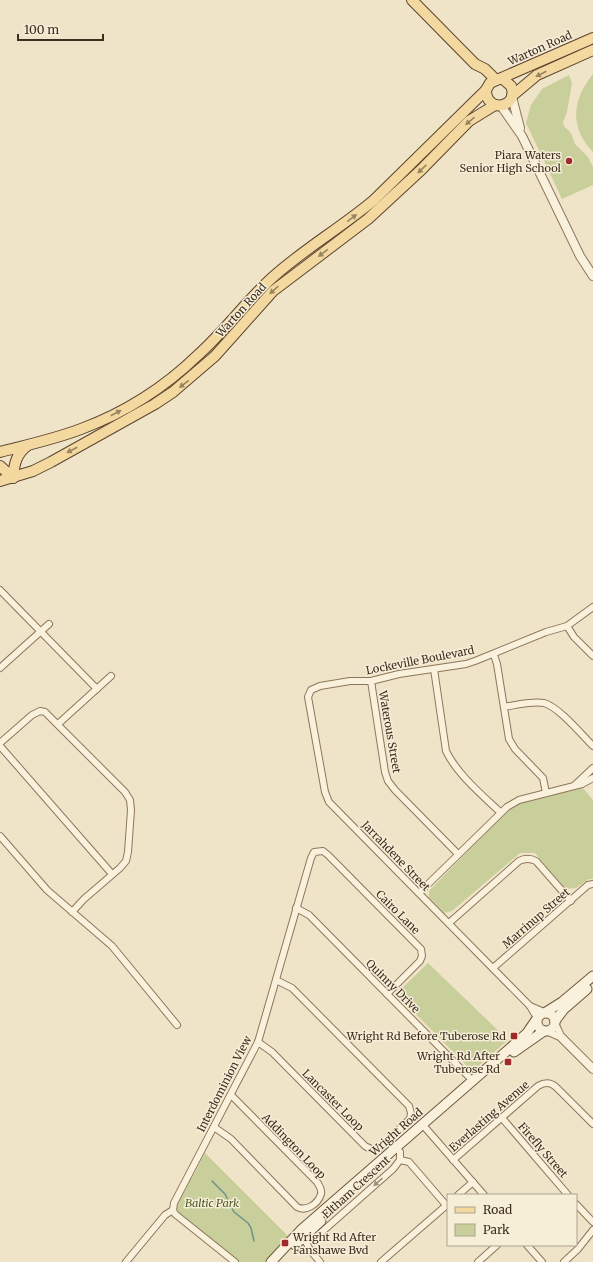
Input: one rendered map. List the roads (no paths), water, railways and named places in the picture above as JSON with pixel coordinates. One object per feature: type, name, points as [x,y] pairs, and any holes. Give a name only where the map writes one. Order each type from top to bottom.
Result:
[{"type":"main road","points":[[412,0],[475,64],[483,77],[487,98],[498,105]]},
{"type":"main road","name":"Warton Road","points":[[0,452],[60,437],[95,423],[134,404],[153,392],[178,373],[198,355],[261,287],[374,200],[486,89],[490,83],[496,79],[593,38]]},
{"type":"main road","points":[[579,44],[588,52]]},
{"type":"main road","name":"Warton Road","points":[[0,481],[33,471],[86,443],[155,404],[173,392],[215,356],[273,291],[368,219],[421,170],[469,121],[498,105],[509,102],[512,97],[537,75],[588,52]]},
{"type":"main road","points":[[475,64],[485,69],[496,79]]},
{"type":"main road","name":"Warton Road","points":[[496,79],[503,79],[509,83],[513,89],[512,97]]},
{"type":"main road","points":[[298,257],[304,266]]},
{"type":"main road","points":[[13,478],[14,467],[18,455],[27,445]]},
{"type":"main road","points":[[0,466],[13,478]]},
{"type":"main road","name":"Wright Road","points":[[280,1262],[400,1156],[424,1126],[522,1038],[541,1016],[564,1001],[593,976]]},
{"type":"main road","points":[[555,1022],[553,1016],[541,1016],[537,1026],[545,1031],[552,1029],[555,1022],[566,1007],[593,984]]},
{"type":"main road","name":"Wright Road","points":[[271,1262],[301,1230],[424,1126],[519,1048],[545,1031]]},
{"type":"street","points":[[512,97],[522,136],[580,256],[593,276]]},
{"type":"street","points":[[498,105],[522,136]]},
{"type":"street","points":[[0,590],[97,689]]},
{"type":"street","name":"Lockeville Boulevard","points":[[311,690],[320,686],[357,681],[371,681],[399,674],[466,664],[494,655],[546,632],[567,626],[593,606]]},
{"type":"street","points":[[0,666],[49,624]]},
{"type":"street","points":[[567,626],[574,637],[593,656]]},
{"type":"street","points":[[494,655],[497,664],[509,739],[515,749],[543,778],[546,793]]},
{"type":"street","points":[[434,669],[448,756],[455,766],[500,812]]},
{"type":"street","points":[[58,724],[111,676]]},
{"type":"street","name":"Waterous Street","points":[[371,681],[386,777],[394,790],[458,854]]},
{"type":"street","name":"Jarrahdene Street","points":[[311,690],[308,694],[307,700],[324,792],[327,799],[541,1016]]},
{"type":"street","points":[[504,707],[536,703],[549,705],[559,712],[593,746]]},
{"type":"street","points":[[0,743],[36,712],[45,712],[125,792],[130,800],[131,810],[126,860],[72,912]]},
{"type":"street","points":[[0,746],[112,874]]},
{"type":"street","points":[[573,786],[593,768]]},
{"type":"street","points":[[419,893],[500,812],[519,800],[582,784],[593,778]]},
{"type":"street","points":[[0,836],[47,890],[112,946],[177,1025]]},
{"type":"street","name":"Interdominion View","points":[[126,1262],[165,1215],[173,1210],[174,1203],[258,1042],[312,855],[314,852],[318,851]]},
{"type":"street","name":"Cairo Lane","points":[[318,851],[328,855],[421,949],[422,953],[420,961],[387,994]]},
{"type":"street","points":[[449,923],[519,862],[526,859],[536,861],[571,901]]},
{"type":"street","name":"Marrinup Street","points":[[493,968],[588,886],[593,884]]},
{"type":"street","name":"Quinny Drive","points":[[296,908],[309,915],[473,1081]]},
{"type":"street","name":"Lancaster Loop","points":[[258,1042],[272,1052],[368,1148],[376,1150],[380,1148],[410,1119],[411,1113],[409,1106],[292,988],[276,980]]},
{"type":"street","name":"Jarrahdene Street","points":[[530,1006],[541,1016]]},
{"type":"street","points":[[555,1022],[562,1038],[593,1069]]},
{"type":"street","points":[[545,1031],[562,1038]]},
{"type":"street","name":"Everlasting Avenue","points":[[454,1160],[541,1084],[548,1083],[556,1087],[593,1124]]},
{"type":"street","name":"Addington Loop","points":[[214,1127],[231,1139],[297,1207],[302,1209],[314,1204],[321,1193],[317,1182],[230,1095]]},
{"type":"street","name":"Firefly Street","points":[[502,1118],[567,1194]]},
{"type":"street","points":[[424,1126],[483,1194]]},
{"type":"street","points":[[381,1262],[447,1204],[409,1162],[400,1156]]},
{"type":"street","points":[[459,1194],[472,1182]]},
{"type":"street","points":[[577,1205],[593,1222]]},
{"type":"street","points":[[173,1210],[175,1214],[230,1260],[235,1262]]},
{"type":"street","points":[[564,1262],[578,1249],[593,1230]]},
{"type":"street","points":[[302,1242],[320,1262]]},
{"type":"street","points":[[478,1262],[497,1246]]},
{"type":"street","points":[[528,1246],[542,1262]]},
{"type":"waterway","points":[[212,1181],[225,1194],[234,1212],[248,1223],[251,1228],[254,1241]]},
{"type":"place","name":"Piara Waters Senior High School","points":[[569,161]]},
{"type":"place","name":"Wright Rd Before Tuberose Rd","points":[[514,1036]]},
{"type":"place","name":"Wright Rd After Tuberose Rd","points":[[508,1062]]},
{"type":"place","name":"Wright Rd After Fanshawe Bvd","points":[[285,1243]]},
{"type":"park label","name":"Baltic Park","points":[[212,1203]]}]
